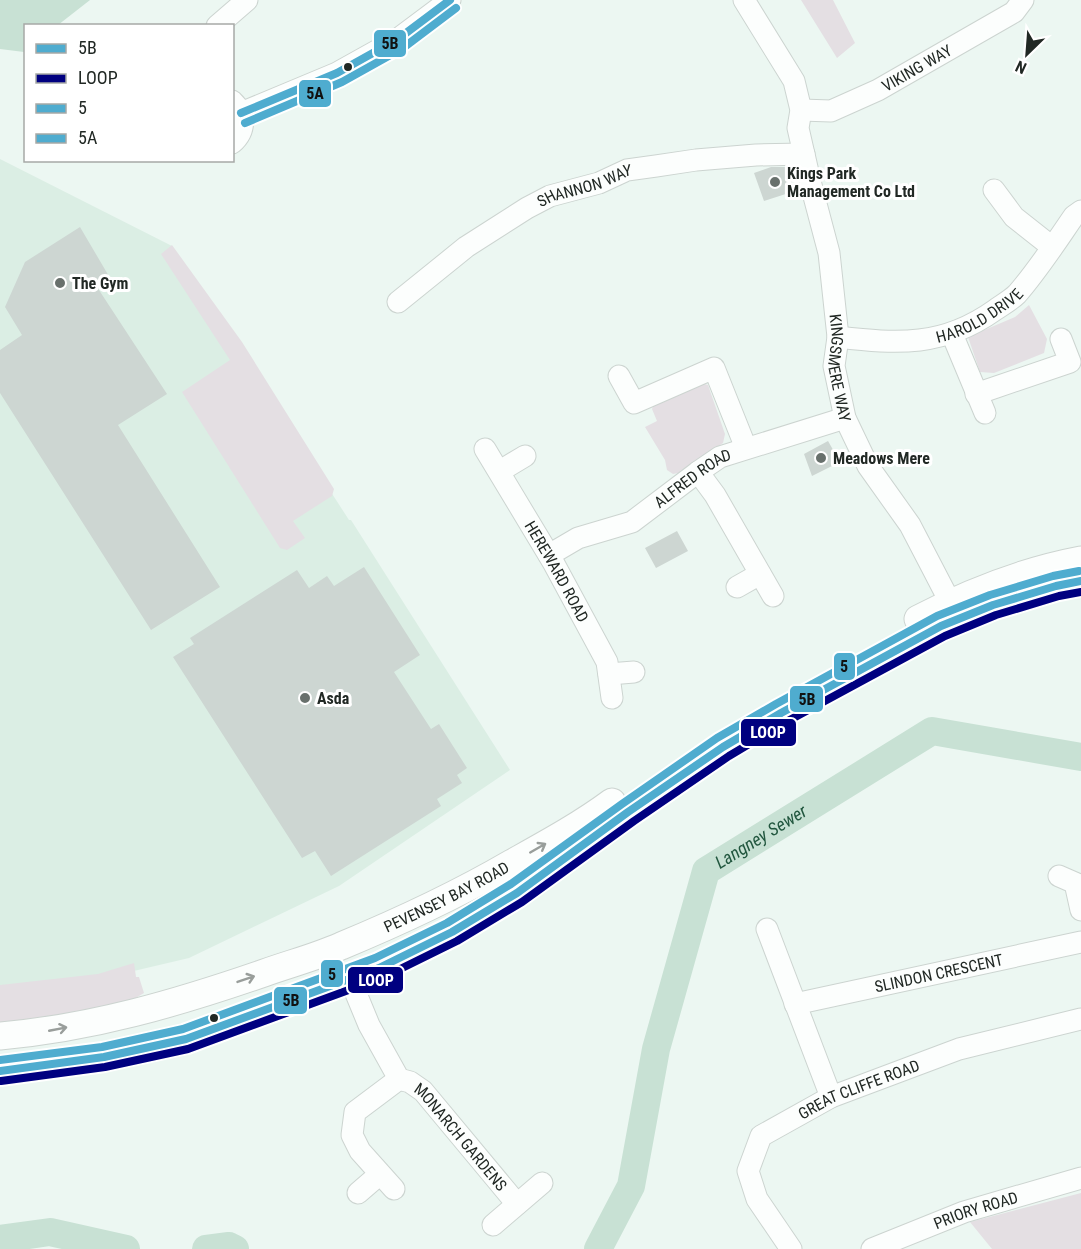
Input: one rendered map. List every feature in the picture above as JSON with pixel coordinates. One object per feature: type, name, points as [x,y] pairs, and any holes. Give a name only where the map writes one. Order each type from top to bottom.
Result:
[{"type":"main road","name":"PEVENSEY BAY ROAD","points":[[0,1036],[49,1031],[190,999],[340,947],[411,916],[486,878],[560,836],[735,719],[950,602],[998,582],[1054,565],[1081,560]]},
{"type":"main road","name":"PEVENSEY BAY ROAD","points":[[0,1071],[104,1057],[186,1039],[350,980],[422,948],[517,892],[723,747],[781,713],[941,626],[993,605],[1081,581]]},
{"type":"street","points":[[219,24],[247,0]]},
{"type":"street","points":[[234,141],[242,129],[237,107],[337,73],[398,39],[450,0]]},
{"type":"street","name":"KINGSMERE WAY","points":[[744,0],[794,81],[801,110],[798,128],[829,253],[838,337],[834,366],[845,418],[868,466],[910,525],[950,602]]},
{"type":"street","name":"VIKING WAY","points":[[801,110],[831,111],[878,90],[1014,12],[1023,0]]},
{"type":"street","name":"SHANNON WAY","points":[[398,302],[466,247],[550,196],[599,183],[627,170],[696,160],[804,154]]},
{"type":"street","points":[[994,190],[1014,217],[1053,248]]},
{"type":"street","name":"HAROLD DRIVE","points":[[838,337],[880,342],[917,342],[952,333],[985,318],[1016,296],[1074,216],[1081,211]]},
{"type":"street","points":[[952,333],[985,413]]},
{"type":"street","points":[[976,394],[1070,362],[1061,339]]},
{"type":"street","points":[[619,376],[634,402],[714,368],[746,448]]},
{"type":"street","name":"ALFRED ROAD","points":[[549,555],[578,538],[632,522],[720,458],[845,418]]},
{"type":"street","name":"HEREWARD ROAD","points":[[485,449],[549,555],[607,662],[612,698]]},
{"type":"street","points":[[500,471],[525,456]]},
{"type":"street","points":[[698,472],[715,495],[773,596]]},
{"type":"street","points":[[737,588],[760,574]]},
{"type":"street","points":[[609,674],[634,672]]},
{"type":"street","points":[[1059,876],[1075,883],[1081,910]]},
{"type":"street","points":[[767,929],[831,1097]]},
{"type":"street","name":"SLINDON CRESCENT","points":[[795,1004],[1081,942]]},
{"type":"street","name":"MONARCH GARDENS","points":[[350,980],[369,1025],[399,1079],[410,1082],[423,1091],[517,1204]]},
{"type":"street","name":"GREAT CLIFFE ROAD","points":[[791,1249],[757,1199],[748,1171],[761,1137],[831,1097],[959,1049],[1081,1020]]},
{"type":"street","name":"MONARCH GARDENS","points":[[358,1193],[387,1182],[360,1151],[352,1135],[355,1112],[399,1079]]},
{"type":"street","name":"PRIORY ROAD","points":[[872,1249],[964,1212],[1081,1178]]},
{"type":"street","name":"MONARCH GARDENS","points":[[493,1225],[542,1184]]},
{"type":"shaded area","points":[[0,0],[90,0],[59,24],[24,24],[24,52],[0,49]]},
{"type":"shaded area","points":[[801,0],[833,0],[855,43],[837,58]]},
{"type":"shaded area","points":[[0,159],[172,246],[351,520],[510,770],[339,886],[189,958],[70,986],[0,991]]},
{"type":"shaded area","points":[[172,245],[242,342],[334,489],[332,496],[293,521],[305,538],[287,550],[280,548],[182,392],[230,360],[161,254]]},
{"type":"shaded area","points":[[1029,305],[1047,339],[1044,353],[994,373],[980,372],[968,337],[1015,317]]},
{"type":"shaded area","points":[[701,383],[708,385],[725,434],[723,443],[673,474],[667,470],[665,460],[645,427],[657,421],[652,409],[655,401]]},
{"type":"shaded area","points":[[134,963],[136,977],[139,977],[144,993],[122,1006],[0,1028],[0,985],[98,974]]},
{"type":"shaded area","points":[[1081,1193],[1081,1249],[992,1249],[970,1222]]},
{"type":"building","name":"Kings Park Management Co Ltd","points":[[771,167],[787,167],[795,191],[764,201],[754,173]]},
{"type":"building","points":[[80,227],[110,278],[97,287],[167,394],[118,425],[220,587],[151,630],[0,393],[0,350],[22,335],[5,307],[25,262]]},
{"type":"building","name":"Meadows Mere","points":[[828,441],[840,462],[812,476],[804,454]]},
{"type":"building","points":[[677,531],[688,551],[656,568],[645,548]]},
{"type":"building","name":"Asda","points":[[364,567],[420,655],[394,672],[431,729],[439,724],[467,768],[457,775],[462,783],[437,799],[441,806],[331,876],[315,851],[302,858],[173,657],[194,644],[190,638],[297,570],[309,588],[327,576],[334,586]]},
{"type":"waterway","name":"Langney Sewer","points":[[598,1249],[631,1186],[656,1049],[706,871],[932,731],[1081,757]]},
{"type":"waterway","name":"Langney Sewer","points":[[0,1239],[50,1232],[126,1249]]},
{"type":"waterway","name":"Langney Sewer","points":[[206,1249],[229,1246],[235,1249]]},
{"type":"transit line","name":"5B","points":[[241,113],[337,73],[398,39],[450,0]]},
{"type":"transit line","name":"5A","points":[[245,123],[342,82],[403,48],[456,8]]},
{"type":"transit line","name":"5","points":[[0,1060],[102,1047],[183,1029],[375,958],[447,923],[511,884],[717,738],[776,704],[937,616],[990,595],[1053,576],[1079,571]]},
{"type":"transit line","name":"5B","points":[[0,1071],[104,1057],[186,1039],[379,968],[452,932],[517,893],[628,812],[723,747],[781,713],[941,626],[993,605],[1081,581]]},
{"type":"transit line","name":"LOOP","points":[[1,1081],[105,1067],[188,1049],[384,977],[457,941],[522,902],[729,756],[786,722],[945,636],[996,615],[1059,596],[1081,592]]},
{"type":"place","name":"Kings Park Management Co Ltd","points":[[775,182]]},
{"type":"place","name":"The Gym","points":[[60,283]]},
{"type":"place","name":"Meadows Mere","points":[[821,458]]},
{"type":"place","name":"Asda","points":[[305,698]]}]
